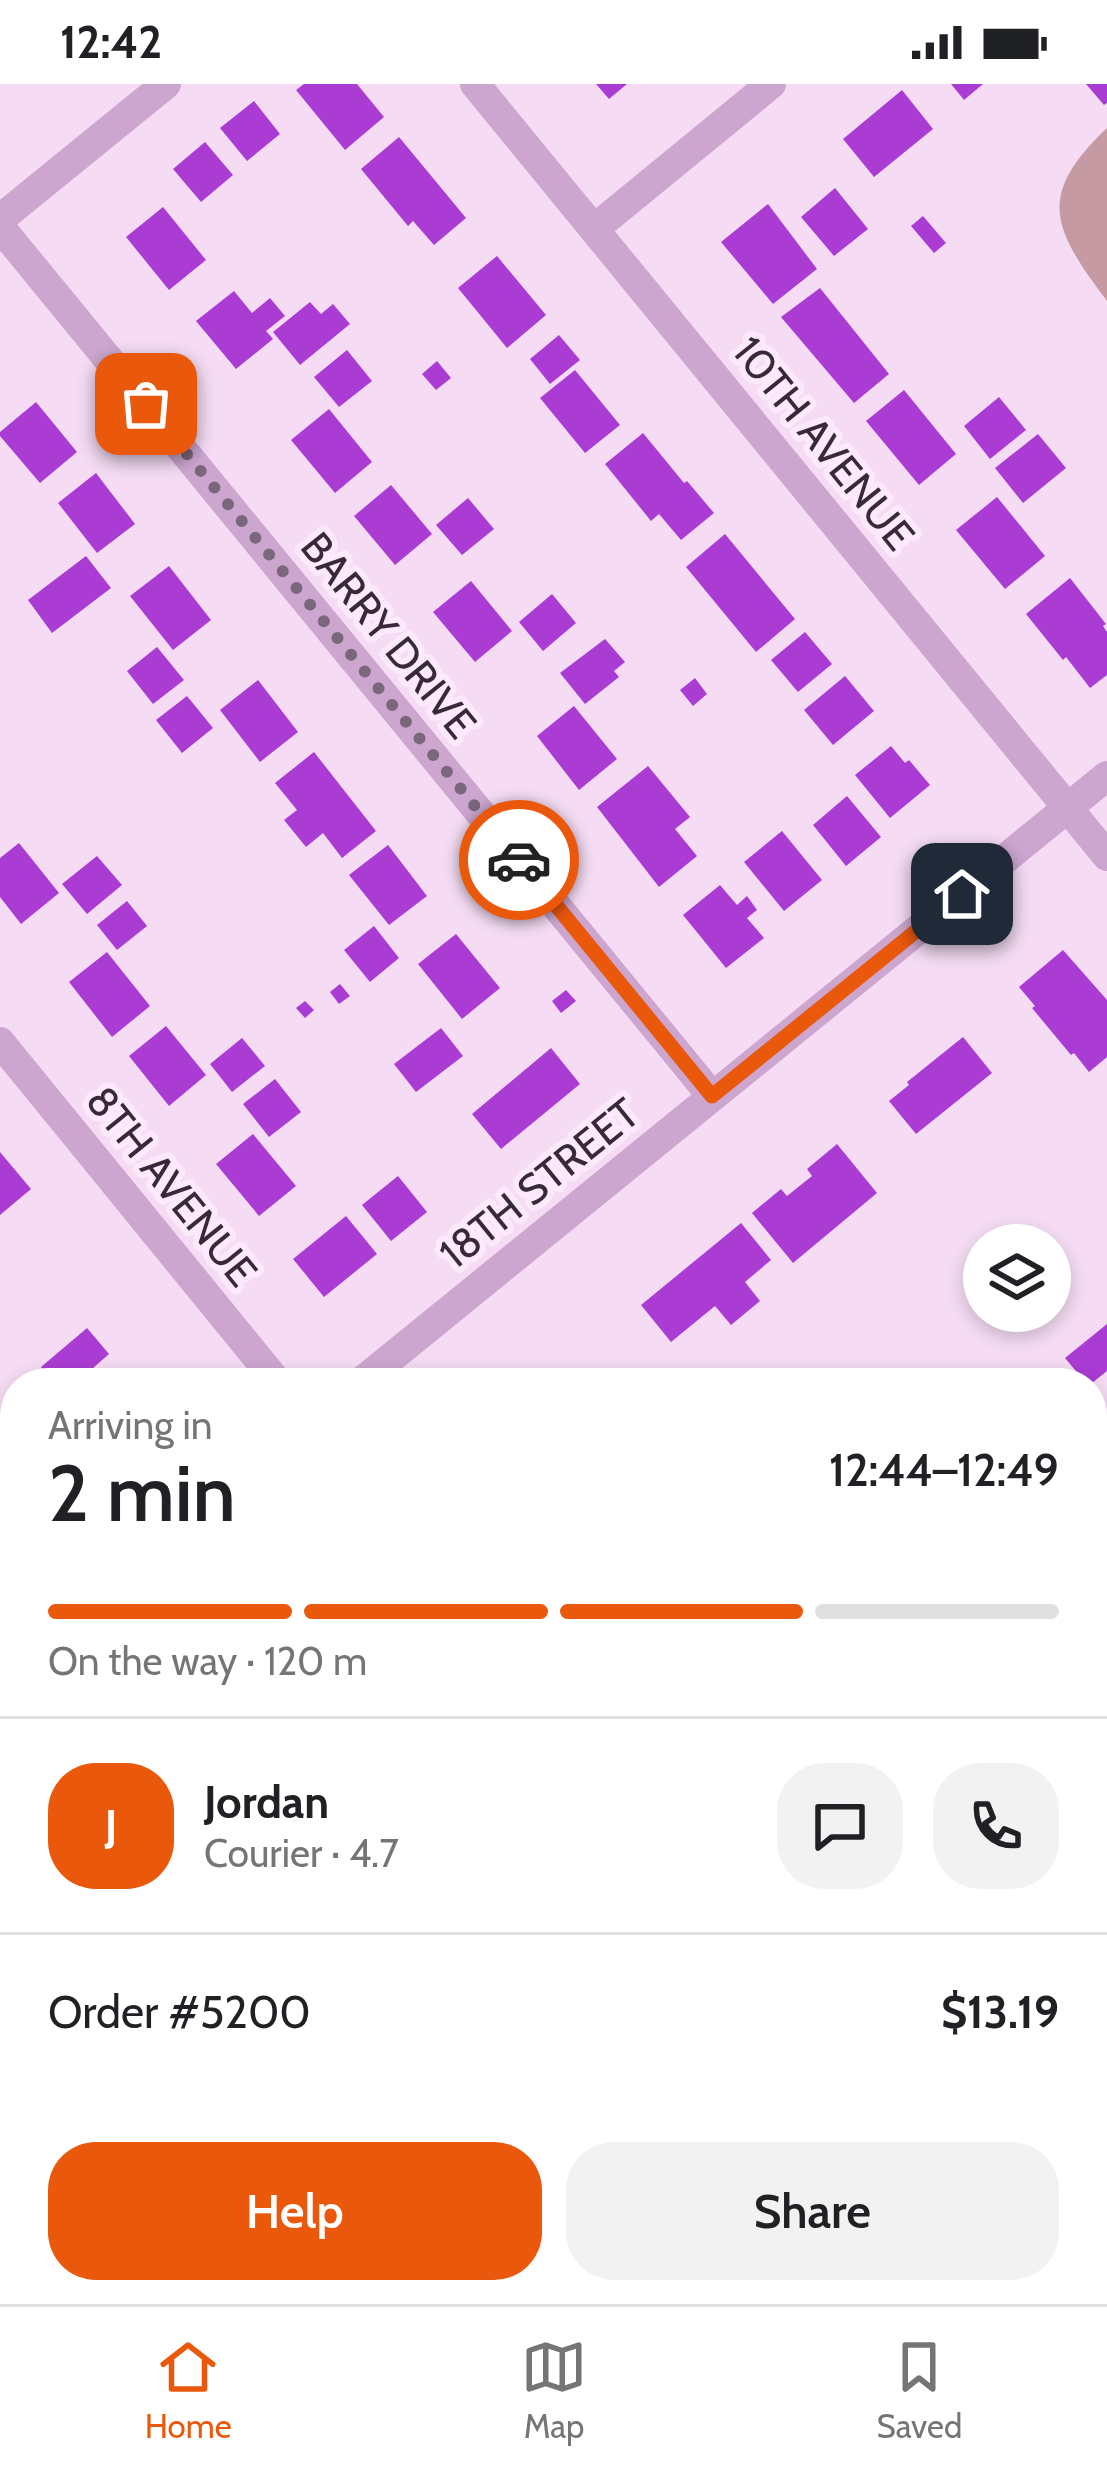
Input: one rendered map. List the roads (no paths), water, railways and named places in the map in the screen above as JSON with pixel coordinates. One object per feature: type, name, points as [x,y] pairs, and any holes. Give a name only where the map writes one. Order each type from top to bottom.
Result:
[{"type":"street","points":[[0,223],[166,84]]},
{"type":"street","name":"10TH AVENUE","points":[[475,84],[1107,856]]},
{"type":"street","points":[[594,229],[771,84]]},
{"type":"street","name":"BARRY DRIVE","points":[[0,223],[712,1096]]},
{"type":"street","name":"18TH STREET","points":[[378,1368],[1107,776]]},
{"type":"street","name":"8TH AVENUE","points":[[0,1042],[266,1368]]}]
